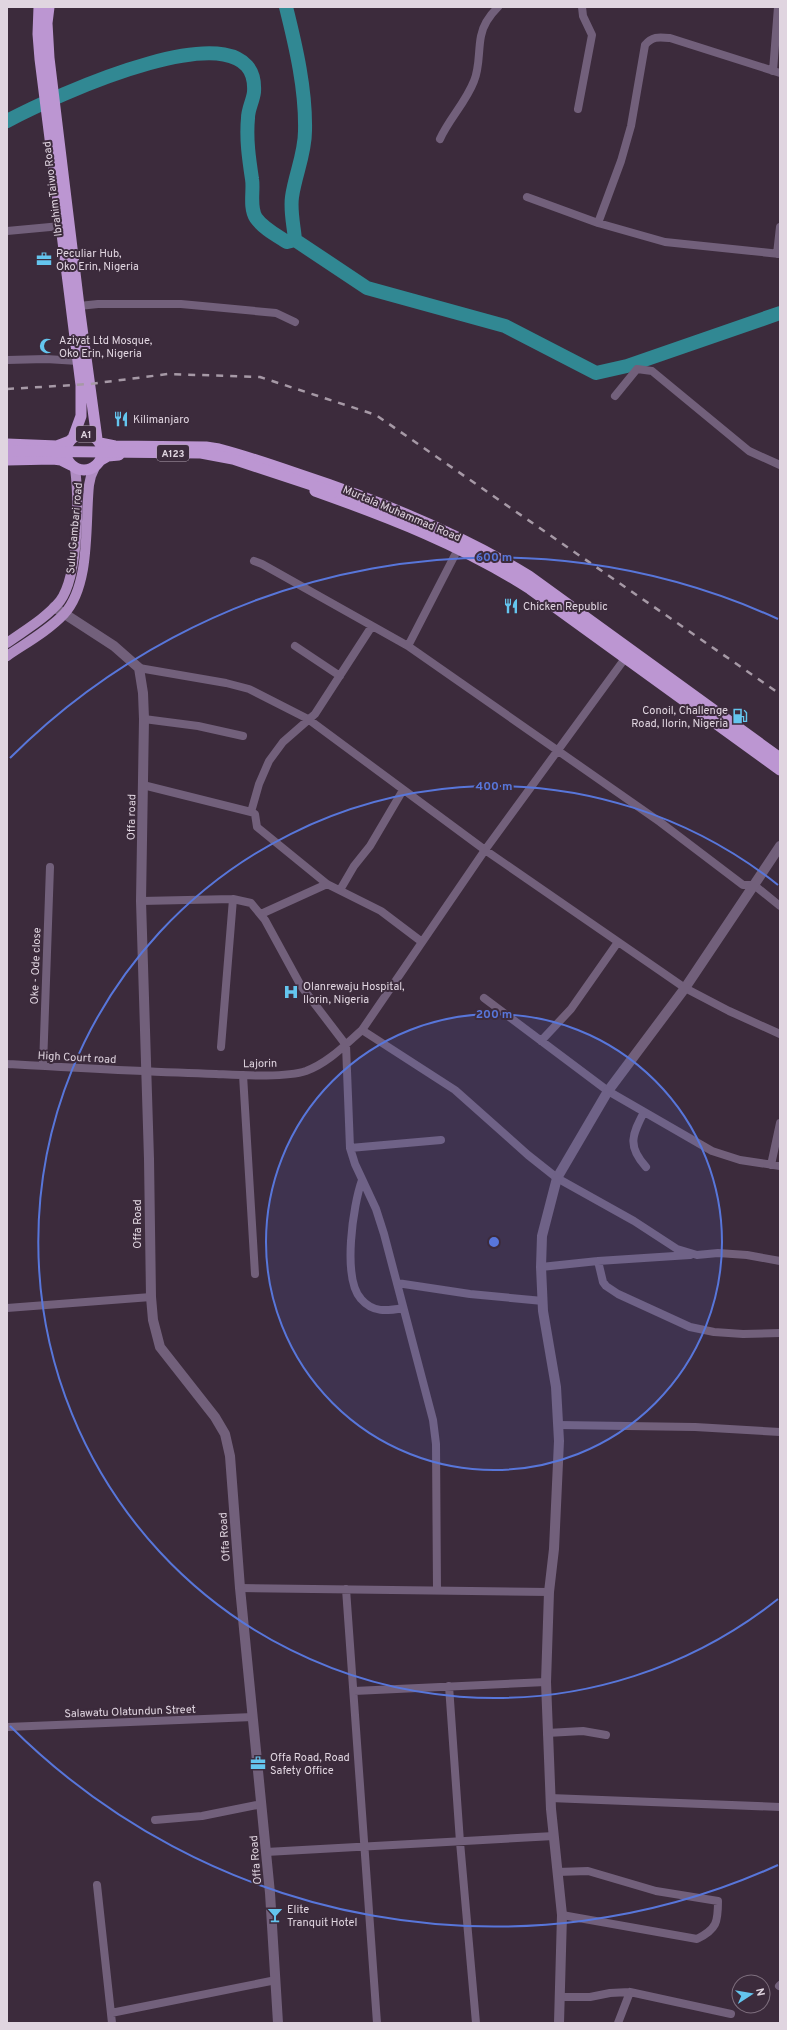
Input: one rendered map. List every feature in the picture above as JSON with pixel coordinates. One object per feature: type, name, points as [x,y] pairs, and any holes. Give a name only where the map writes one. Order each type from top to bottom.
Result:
[{"type":"highway","points":[[31,7],[38,27]]},
{"type":"highway","name":"Ibrahim Taiwo Road","points":[[38,7],[38,27],[45,59],[99,441]]},
{"type":"highway","name":"Ibrahim Taiwo Road","points":[[45,59],[49,7]]},
{"type":"highway","name":"Ibrahim Taiwo Road","points":[[52,107],[61,226],[82,396],[81,416],[72,439]]},
{"type":"highway","name":"A1","points":[[86,434],[99,441],[102,451],[98,463],[87,470],[73,466],[66,453],[72,439],[86,434]]},
{"type":"highway","points":[[7,444],[57,446],[72,439]]},
{"type":"highway","name":"Murtala Muhammad Road","points":[[99,441],[115,446],[206,446],[352,492],[423,528],[458,550],[518,581],[780,770]]},
{"type":"highway","name":"Murtala Muhammad Road","points":[[7,451],[201,453],[233,459],[333,494]]},
{"type":"highway","name":"Murtala Muhammad Road","points":[[98,463],[108,456],[117,455],[214,457],[423,528],[485,552],[528,576],[780,758]]},
{"type":"highway","name":"Murtala Muhammad Road","points":[[7,456],[188,458],[217,460],[251,468],[333,494]]},
{"type":"highway","points":[[7,460],[53,459],[61,460],[73,466]]},
{"type":"highway","name":"A123","points":[[333,494],[423,528]]},
{"type":"main road","name":"Sulu Gambari road","points":[[7,656],[54,623],[64,614],[80,587],[90,476],[98,463]]},
{"type":"main road","points":[[7,643],[54,607],[66,588],[72,566],[77,508],[73,466]]},
{"type":"street","points":[[440,140],[445,128],[474,82],[478,66],[481,36],[488,19],[498,7]]},
{"type":"street","points":[[578,109],[592,34],[583,16],[582,7]]},
{"type":"street","points":[[598,223],[621,161],[631,126],[645,45],[649,40],[655,37],[670,38],[776,72],[778,7]]},
{"type":"street","points":[[527,197],[598,223],[666,242],[779,254],[780,227]]},
{"type":"street","points":[[7,231],[61,226]]},
{"type":"street","points":[[79,306],[98,304],[181,304],[276,313],[295,322]]},
{"type":"street","points":[[7,360],[46,359],[78,361]]},
{"type":"street","points":[[615,396],[637,369],[652,371],[749,451],[780,465]]},
{"type":"street","points":[[408,646],[458,550]]},
{"type":"street","points":[[254,561],[262,564],[408,646],[660,822],[743,885],[754,885],[780,906]]},
{"type":"street","points":[[54,607],[114,646],[139,668],[226,683],[249,690],[308,719],[485,850],[685,988],[729,1011],[780,1034]]},
{"type":"street","points":[[251,812],[259,784],[269,761],[284,742],[315,714],[372,626]]},
{"type":"street","points":[[295,646],[340,676]]},
{"type":"street","name":"Lajorin","points":[[145,1072],[243,1075],[293,1073],[305,1071],[321,1064],[346,1045],[362,1030],[485,850],[626,658]]},
{"type":"street","name":"Offa road","points":[[139,668],[143,693],[144,719],[141,901],[145,1072]]},
{"type":"street","points":[[144,719],[198,726],[243,736]]},
{"type":"street","points":[[143,785],[255,814],[257,827],[327,884],[388,916],[422,942]]},
{"type":"street","points":[[340,890],[354,866],[370,846],[403,790]]},
{"type":"street","points":[[559,2023],[562,1915],[550,1798],[546,1682],[549,1592],[554,1549],[559,1426],[556,1387],[543,1301],[541,1266],[542,1236],[557,1178],[608,1091],[685,988],[780,846]]},
{"type":"street","name":"Oke - Ode close","points":[[43,1066],[50,867]]},
{"type":"street","points":[[261,914],[327,884]]},
{"type":"street","points":[[141,901],[233,899],[251,902],[261,914],[301,986],[346,1045],[350,1148],[362,1180],[376,1209],[433,1420],[436,1444],[437,1590]]},
{"type":"street","points":[[221,1048],[233,899]]},
{"type":"street","points":[[541,1041],[571,1009],[618,942]]},
{"type":"street","points":[[484,998],[608,1091],[712,1151],[740,1160],[780,1166]]},
{"type":"street","points":[[362,1030],[455,1090],[528,1155],[557,1178],[634,1221],[676,1249],[697,1255]]},
{"type":"street","name":"High Court road","points":[[7,1064],[145,1072]]},
{"type":"street","name":"Offa Road","points":[[145,1072],[149,1167],[151,1297],[155,1334],[160,1347],[216,1417],[225,1434],[230,1456],[240,1588],[262,1804],[278,2023]]},
{"type":"street","points":[[243,1075],[255,1274]]},
{"type":"street","points":[[644,1112],[635,1130],[633,1139],[637,1157],[646,1167]]},
{"type":"street","points":[[771,1165],[780,1123]]},
{"type":"street","points":[[350,1148],[441,1140]]},
{"type":"street","points":[[362,1180],[356,1195],[352,1217],[352,1277],[360,1298],[368,1306],[385,1311],[403,1308]]},
{"type":"street","points":[[541,1266],[718,1253],[747,1254],[780,1261]]},
{"type":"street","points":[[598,1261],[603,1282],[606,1286],[618,1294],[690,1327],[714,1332],[743,1334],[780,1333]]},
{"type":"street","points":[[397,1284],[470,1294],[543,1301]]},
{"type":"street","points":[[7,1308],[151,1297]]},
{"type":"street","points":[[559,1426],[695,1427],[780,1432]]},
{"type":"street","points":[[240,1588],[549,1592]]},
{"type":"street","points":[[346,1589],[366,1848],[377,2023]]},
{"type":"street","points":[[354,1691],[546,1682]]},
{"type":"street","points":[[449,1686],[460,1842],[476,2023]]},
{"type":"street","name":"Salawatu Olatundun Street","points":[[7,1727],[253,1717]]},
{"type":"street","points":[[547,1733],[583,1731],[606,1735]]},
{"type":"street","points":[[550,1798],[780,1807]]},
{"type":"street","points":[[155,1820],[202,1816],[262,1804]]},
{"type":"street","points":[[266,1852],[366,1848],[554,1836]]},
{"type":"street","points":[[557,1872],[588,1871],[656,1891],[718,1901],[716,1924],[708,1934],[697,1939],[562,1915]]},
{"type":"street","points":[[97,1885],[106,1987],[112,2023]]},
{"type":"street","points":[[111,2013],[276,1980]]},
{"type":"street","points":[[560,1997],[590,1997],[610,1993],[630,1992],[731,2014]]},
{"type":"street","points":[[618,2023],[630,1992]]},
{"type":"waterway","points":[[286,7],[300,69],[305,116],[305,140],[293,189],[292,213],[295,240]]},
{"type":"waterway","points":[[7,121],[30,109],[106,77],[149,63],[190,55],[224,54],[247,66],[254,92],[248,115],[247,134],[253,209],[256,218],[278,237],[287,242],[295,240],[367,288],[505,326],[596,373],[627,366],[780,313]]},
{"type":"railway","points":[[7,389],[90,384],[168,374],[260,377],[376,415],[780,694]]},
{"type":"place","name":"Peculiar Hub, Oko Erin, Nigeria","points":[[44,259]]},
{"type":"place","name":"Aziyat Ltd Mosque, Oko Erin, Nigeria","points":[[47,346]]},
{"type":"place","name":"Kilimanjaro","points":[[121,419]]},
{"type":"place","name":"Chicken Republic","points":[[511,606]]},
{"type":"place","name":"Conoil, Challenge Road, Ilorin, Nigeria","points":[[740,716]]},
{"type":"place","name":"Olanrewaju Hospital, Ilorin, Nigeria","points":[[291,992]]},
{"type":"place","name":"Offa Road, Road Safety Office","points":[[258,1763]]},
{"type":"place","name":"Elite Tranquit Hotel","points":[[275,1915]]}]
